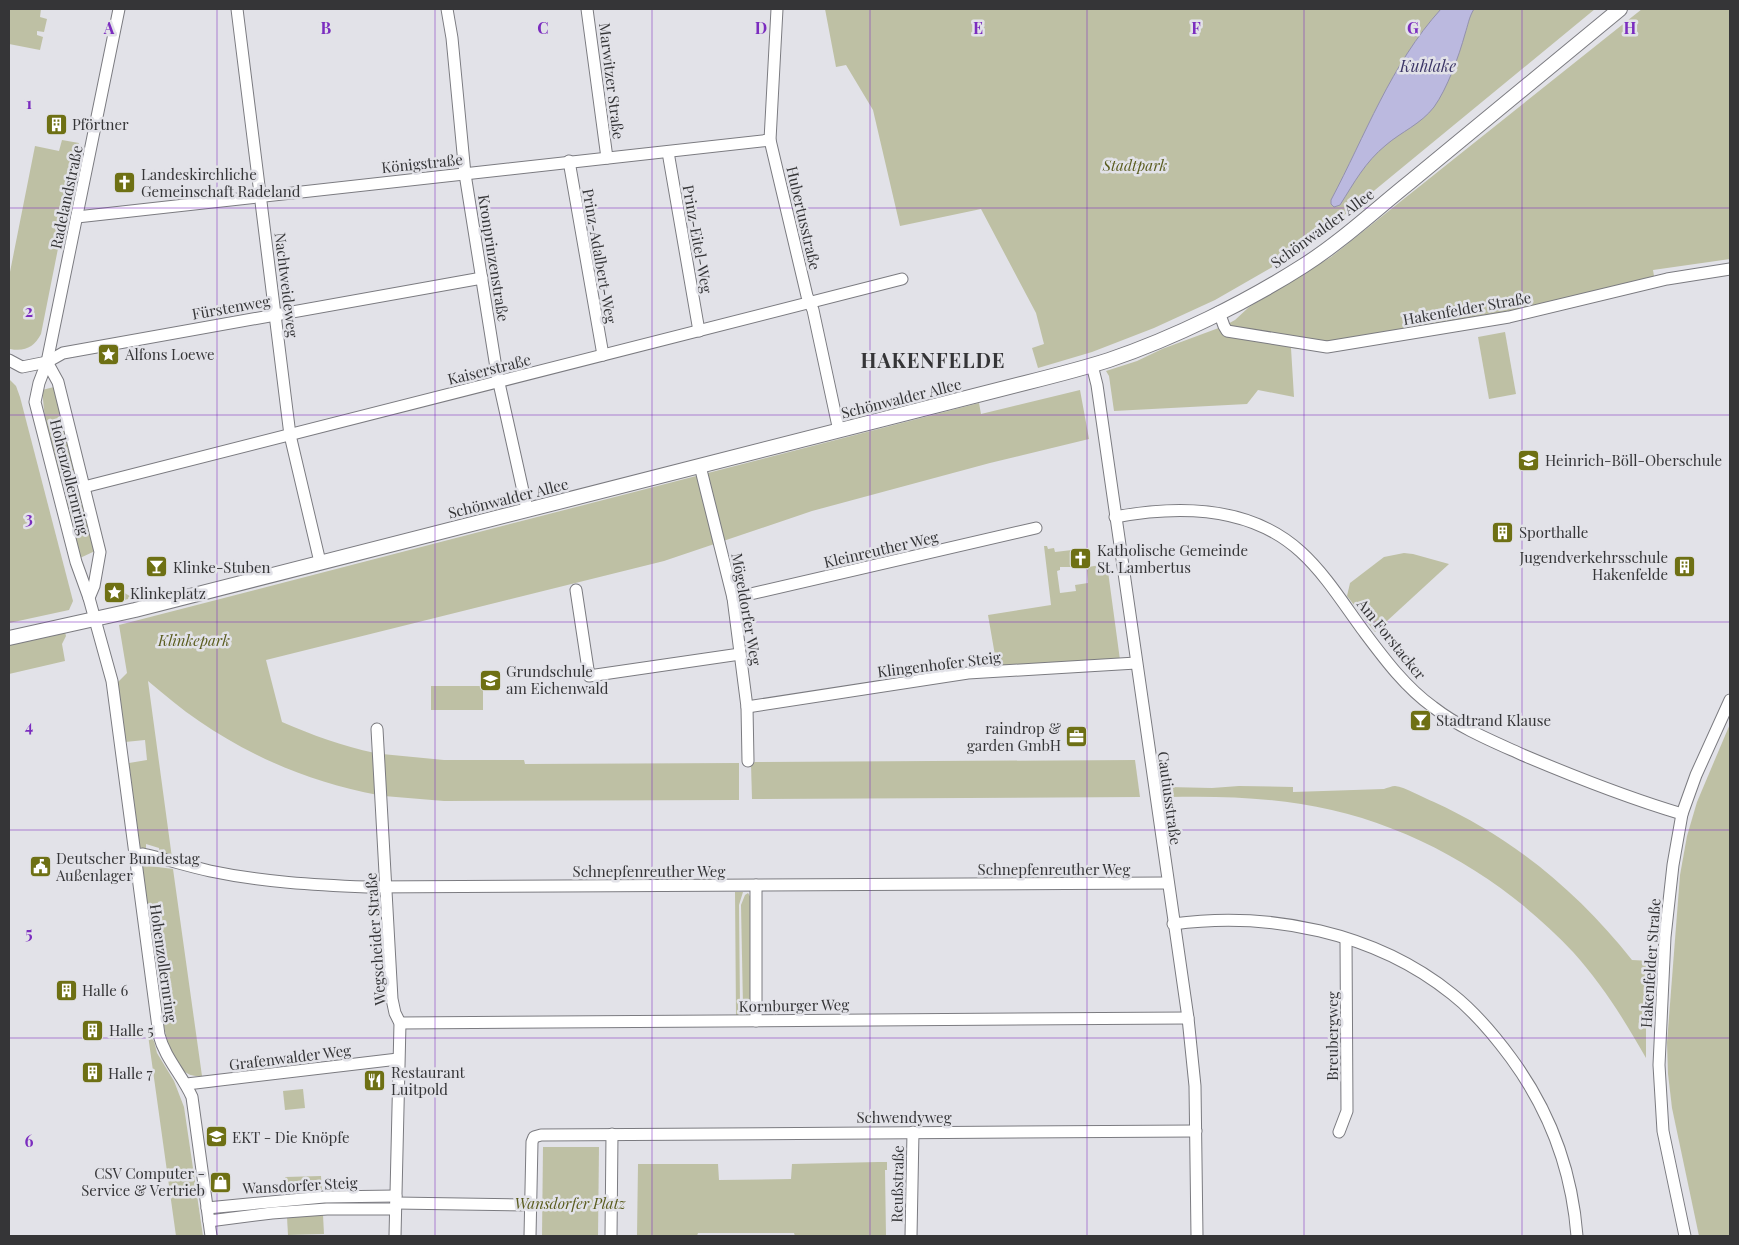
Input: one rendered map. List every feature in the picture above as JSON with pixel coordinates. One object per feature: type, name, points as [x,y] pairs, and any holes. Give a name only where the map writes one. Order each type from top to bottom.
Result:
[{"type":"main road","name":"Schönwalder Allee","points":[[9,638],[95,619],[839,431],[1092,365],[1166,338],[1260,292],[1304,266],[1620,9]]},
{"type":"street","name":"Radelandstraße","points":[[47,362],[119,9]]},
{"type":"street","name":"Nachtweideweg","points":[[236,9],[290,435],[320,562]]},
{"type":"street","name":"Kronprinzenstraße","points":[[447,9],[452,38],[465,174],[498,382],[527,510]]},
{"type":"street","name":"Marwitzer Straße","points":[[588,9],[607,158]]},
{"type":"street","name":"Hubertusstraße","points":[[777,9],[770,140],[807,296],[814,310],[839,431]]},
{"type":"street","name":"Königstraße","points":[[77,217],[770,140]]},
{"type":"street","name":"Prinz-Eitel-Weg","points":[[668,152],[699,331]]},
{"type":"street","name":"Prinz-Adalbert-Weg","points":[[569,161],[603,356]]},
{"type":"street","name":"Hakenfelder Straße","points":[[1219,312],[1227,331],[1327,347],[1509,317],[1667,279],[1730,269]]},
{"type":"street","name":"Fürstenweg","points":[[47,362],[63,353],[482,278]]},
{"type":"street","name":"Kaiserstraße","points":[[84,487],[902,279]]},
{"type":"street","points":[[9,360],[22,367],[47,362]]},
{"type":"street","name":"Hohenzollernring","points":[[47,362],[58,382],[100,552],[94,586],[89,598]]},
{"type":"street","name":"Hohenzollernring","points":[[47,362],[39,382],[36,402],[76,562],[89,598],[112,681],[159,1035],[165,1053],[186,1084],[192,1097],[211,1236]]},
{"type":"street","name":"Cautiusstraße","points":[[1092,365],[1097,385],[1167,883],[1188,1018],[1196,1086],[1197,1236]]},
{"type":"street","name":"Mögeldorfer Weg","points":[[700,466],[732,598],[748,707],[748,761]]},
{"type":"street","name":"Am Forstacker","points":[[1116,517],[1181,510],[1202,510],[1245,519],[1271,531],[1303,554],[1392,668],[1431,707],[1473,732],[1563,772],[1682,814]]},
{"type":"street","name":"Kleinreuther Weg","points":[[732,598],[1036,528]]},
{"type":"street","points":[[576,590],[589,676],[740,654]]},
{"type":"street","name":"Klingenhofer Steig","points":[[748,707],[968,673],[1136,663]]},
{"type":"street","name":"Hakenfelder Straße","points":[[1685,1236],[1663,1131],[1659,1065],[1665,938],[1673,865],[1682,814],[1696,775],[1730,700]]},
{"type":"street","name":"Wegscheider Straße","points":[[377,729],[392,999],[400,1022],[395,1236]]},
{"type":"street","name":"Schnepfenreuther Weg","points":[[135,855],[143,854],[211,871],[274,880],[386,888],[1167,883]]},
{"type":"street","points":[[756,885],[756,1021]]},
{"type":"street","points":[[1173,924],[1204,921],[1262,921],[1321,931],[1373,949],[1407,964],[1442,986],[1476,1016],[1506,1051],[1542,1107],[1559,1148],[1573,1200],[1577,1236]]},
{"type":"street","name":"Breubergweg","points":[[1339,1132],[1347,1111],[1346,939]]},
{"type":"street","name":"Kornburger Weg","points":[[400,1022],[1188,1018]]},
{"type":"street","name":"Grafenwalder Weg","points":[[186,1084],[398,1059]]},
{"type":"street","name":"Schwendyweg","points":[[612,1134],[1196,1131]]},
{"type":"street","name":"Reußstraße","points":[[911,1236],[913,1132]]},
{"type":"street","points":[[530,1236],[532,1142],[534,1137],[540,1135],[612,1134],[611,1236]]},
{"type":"street","name":"Wansdorfer Steig","points":[[207,1208],[324,1197],[396,1203],[531,1205]]},
{"type":"street","name":"Wansdorfer Steig","points":[[209,1221],[272,1213],[396,1203]]},
{"type":"green space","points":[[9,9],[41,9],[40,17],[47,19],[44,32],[37,31],[37,35],[43,37],[40,50],[9,44]]},
{"type":"green space","name":"Stadtpark","points":[[825,9],[1595,9],[1302,250],[1215,300],[1154,328],[1092,352],[1038,368],[1032,348],[1044,344],[1036,313],[981,209],[900,226],[873,110],[846,65],[836,67]]},
{"type":"green space","points":[[1642,9],[1730,9],[1730,259],[1653,270],[1654,276],[1508,313],[1318,343],[1317,351],[1291,348],[1294,397],[1258,390],[1247,404],[1114,411],[1109,376],[1106,371],[1137,361],[1162,349],[1224,326],[1235,320],[1249,307],[1331,257]]},
{"type":"green space","points":[[62,140],[79,143],[41,334],[28,348],[20,350],[10,349],[9,277],[35,146],[59,151]]},
{"type":"green space","points":[[1505,332],[1516,394],[1489,399],[1478,337]]},
{"type":"green space","points":[[9,379],[16,386],[20,397],[73,601],[69,610],[9,623]]},
{"type":"green space","points":[[54,387],[75,470],[59,473],[45,419],[42,390]]},
{"type":"green space","name":"Klinkepark","points":[[1080,390],[1089,439],[990,463],[812,511],[664,561],[266,660],[282,722],[327,740],[375,753],[378,795],[330,784],[262,758],[199,721],[148,681],[172,858],[160,855],[159,848],[146,844],[146,850],[140,847],[129,763],[147,760],[145,740],[125,742],[116,684],[127,673],[119,625],[979,403],[981,414]]},
{"type":"green space","points":[[81,495],[95,551],[80,558],[65,499]]},
{"type":"green space","points":[[1044,546],[1047,546],[1048,549],[1054,548],[1055,552],[1072,550],[1074,567],[1060,567],[1060,570],[1057,571],[1060,593],[1076,591],[1075,585],[1088,583],[1088,567],[1107,564],[1120,660],[997,667],[988,615],[1051,605]]},
{"type":"green space","points":[[1404,553],[1449,564],[1375,632],[1347,596],[1350,583],[1384,557]]},
{"type":"green space","points":[[113,586],[133,598],[114,602]]},
{"type":"green space","points":[[65,632],[66,636],[62,644],[65,661],[9,674],[9,645]]},
{"type":"green space","points":[[431,686],[483,686],[483,710],[431,710]]},
{"type":"green space","points":[[1730,724],[1730,1236],[1699,1236],[1672,1108],[1667,1043],[1680,875],[1687,836],[1697,802]]},
{"type":"green space","points":[[382,754],[444,760],[524,760],[525,764],[739,763],[739,800],[444,801],[384,796]]},
{"type":"green space","points":[[1135,760],[1140,797],[752,799],[751,764],[755,762]]},
{"type":"green space","points":[[1239,786],[1293,787],[1293,792],[1384,789],[1394,786],[1415,793],[1491,832],[1542,869],[1566,890],[1611,935],[1632,960],[1651,961],[1646,1023],[1646,1058],[1612,1003],[1573,952],[1545,924],[1515,899],[1483,876],[1449,856],[1414,838],[1377,823],[1340,812],[1301,804],[1252,798],[1169,797],[1168,787],[1212,788]]},
{"type":"green space","points":[[144,860],[149,860],[150,866],[173,869],[202,1076],[191,1075],[183,1070],[176,1062],[167,1039],[161,1005],[169,1004],[160,936],[151,937],[142,867]]},
{"type":"green space","points":[[735,892],[743,892],[739,905],[740,1007],[742,1015],[736,1015]]},
{"type":"green space","points":[[748,893],[751,898],[753,1011],[747,1017],[743,1007],[741,905],[745,895]]},
{"type":"green space","points":[[148,1035],[154,1041],[157,1053],[174,1081],[184,1107],[203,1236],[176,1236]]},
{"type":"green space","points":[[303,1089],[305,1108],[285,1110],[283,1091]]},
{"type":"green space","name":"Wansdorfer Platz","points":[[543,1147],[599,1147],[598,1236],[542,1236]]},
{"type":"green space","points":[[887,1162],[887,1170],[885,1170],[886,1236],[795,1236],[794,1233],[698,1233],[697,1236],[637,1236],[638,1164],[718,1164],[719,1180],[791,1179],[792,1164]]},
{"type":"green space","points":[[321,1176],[322,1190],[285,1191],[285,1177]]},
{"type":"green space","points":[[323,1215],[324,1234],[288,1235],[287,1217]]},
{"type":"water","name":"Kuhlake","points":[[1441,9],[1474,9],[1448,82],[1429,113],[1392,140],[1372,158],[1340,205],[1334,207],[1331,204],[1331,200],[1380,101],[1423,30]]},
{"type":"place","name":"Pförtner","points":[[56,124]]},
{"type":"place","name":"Landeskirchliche Gemeinschaft Radeland","points":[[125,183]]},
{"type":"place","name":"Alfons Loewe","points":[[109,354]]},
{"type":"place","name":"Heinrich-Böll-Oberschule","points":[[1529,460]]},
{"type":"place","name":"Sporthalle","points":[[1503,532]]},
{"type":"place","name":"Katholische Gemeinde St. Lambertus","points":[[1081,559]]},
{"type":"place","name":"Jugendverkehrsschule Hakenfelde","points":[[1684,566]]},
{"type":"place","name":"Klinke-Stuben","points":[[157,567]]},
{"type":"place","name":"Klinkeplatz","points":[[114,593]]},
{"type":"place","name":"Grundschule am Eichenwald","points":[[490,680]]},
{"type":"place","name":"Stadtrand Klause","points":[[1420,720]]},
{"type":"place","name":"raindrop & garden GmbH","points":[[1077,737]]},
{"type":"place","name":"Deutscher Bundestag Außenlager","points":[[40,867]]},
{"type":"place","name":"Halle 6","points":[[66,990]]},
{"type":"place","name":"Halle 5","points":[[93,1030]]},
{"type":"place","name":"Halle 7","points":[[92,1073]]},
{"type":"place","name":"Restaurant Luitpold","points":[[375,1081]]},
{"type":"place","name":"EKT - Die Knöpfe","points":[[216,1137]]},
{"type":"place","name":"CSV Computer - Service & Vertrieb","points":[[221,1182]]},
{"type":"district","name":"HAKENFELDE","points":[[933,359]]}]
